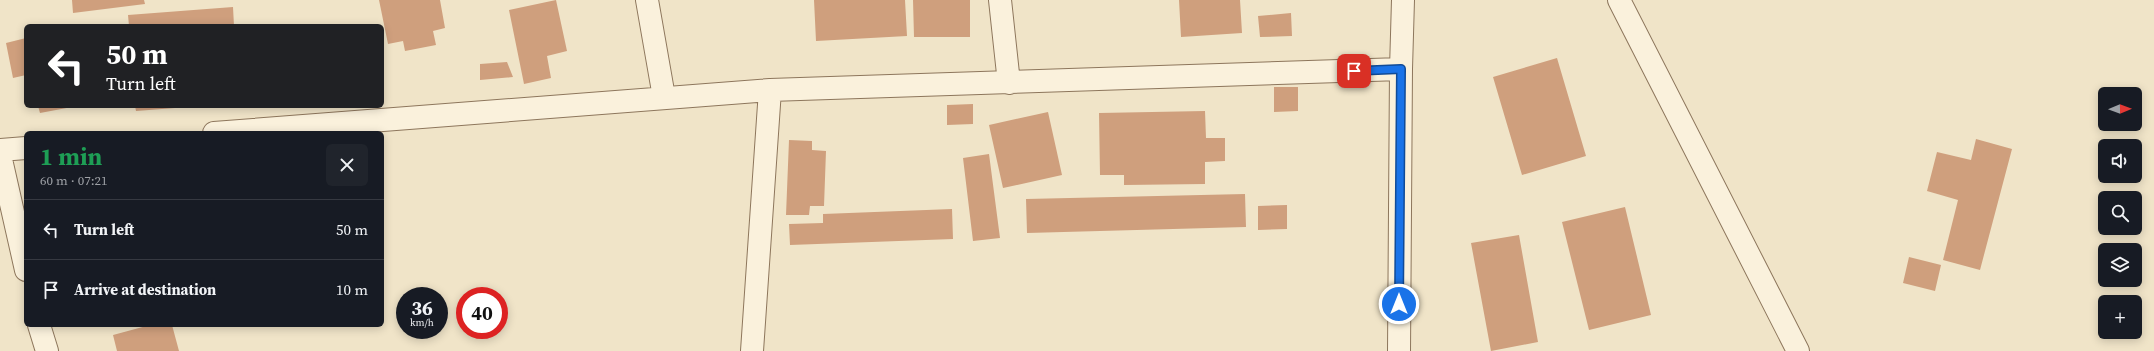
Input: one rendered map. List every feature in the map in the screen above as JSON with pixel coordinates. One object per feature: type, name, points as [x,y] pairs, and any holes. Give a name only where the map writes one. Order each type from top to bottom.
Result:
[{"type":"street","points":[[647,0],[664,97]]},
{"type":"street","points":[[1000,0],[1009,83]]},
{"type":"street","points":[[1399,351],[1401,69],[1403,0]]},
{"type":"street","points":[[1619,0],[1798,351]]},
{"type":"street","points":[[239,131],[770,90],[1401,69]]},
{"type":"street","points":[[752,351],[770,90]]},
{"type":"street","points":[[0,150],[24,148]]},
{"type":"street","points":[[0,154],[24,261]]},
{"type":"street","points":[[40,327],[47,351]]},
{"type":"building","points":[[72,0],[144,0],[145,4],[73,13]]},
{"type":"building","points":[[379,0],[440,0],[445,28],[433,31],[436,45],[405,51],[403,41],[388,44]]},
{"type":"building","points":[[556,0],[567,51],[547,56],[551,78],[524,84],[509,10]]},
{"type":"building","points":[[814,0],[905,0],[907,36],[816,41]]},
{"type":"building","points":[[913,0],[970,0],[970,37],[914,37]]},
{"type":"building","points":[[1179,0],[1240,0],[1242,33],[1181,37]]},
{"type":"building","points":[[233,7],[234,24],[129,24],[128,15]]},
{"type":"building","points":[[1291,13],[1292,36],[1260,37],[1258,16]]},
{"type":"building","points":[[24,38],[24,75],[13,78],[6,43]]},
{"type":"building","points":[[1557,58],[1586,156],[1522,175],[1493,77]]},
{"type":"building","points":[[507,62],[513,77],[480,80],[480,64]]},
{"type":"building","points":[[1274,87],[1298,87],[1298,111],[1274,112]]},
{"type":"building","points":[[973,104],[973,124],[947,125],[947,105]]},
{"type":"building","points":[[39,108],[67,108],[40,113]]},
{"type":"building","points":[[135,108],[175,108],[136,111]]},
{"type":"building","points":[[1205,111],[1206,138],[1225,138],[1225,161],[1205,162],[1205,184],[1124,185],[1124,175],[1100,175],[1099,113]]},
{"type":"building","points":[[1048,112],[1062,175],[1003,188],[989,125]]},
{"type":"building","points":[[1976,139],[2012,149],[1980,270],[1943,260],[1958,200],[1927,191],[1937,152],[1971,160]]},
{"type":"building","points":[[789,140],[812,141],[812,150],[826,151],[824,206],[810,206],[809,215],[786,215]]},
{"type":"building","points":[[989,154],[1000,238],[973,241],[963,158]]},
{"type":"building","points":[[1245,194],[1246,227],[1027,233],[1026,199]]},
{"type":"building","points":[[1287,205],[1287,229],[1258,230],[1258,206]]},
{"type":"building","points":[[1625,207],[1651,315],[1589,330],[1562,222]]},
{"type":"building","points":[[952,209],[953,239],[790,245],[789,224],[823,223],[823,214]]},
{"type":"building","points":[[1519,235],[1538,342],[1491,351],[1471,243]]},
{"type":"building","points":[[1909,257],[1941,265],[1935,291],[1903,283]]},
{"type":"building","points":[[143,327],[173,327],[179,351],[117,351],[113,335]]},
{"type":"route","points":[[1354,71],[1401,69],[1399,304]]}]
